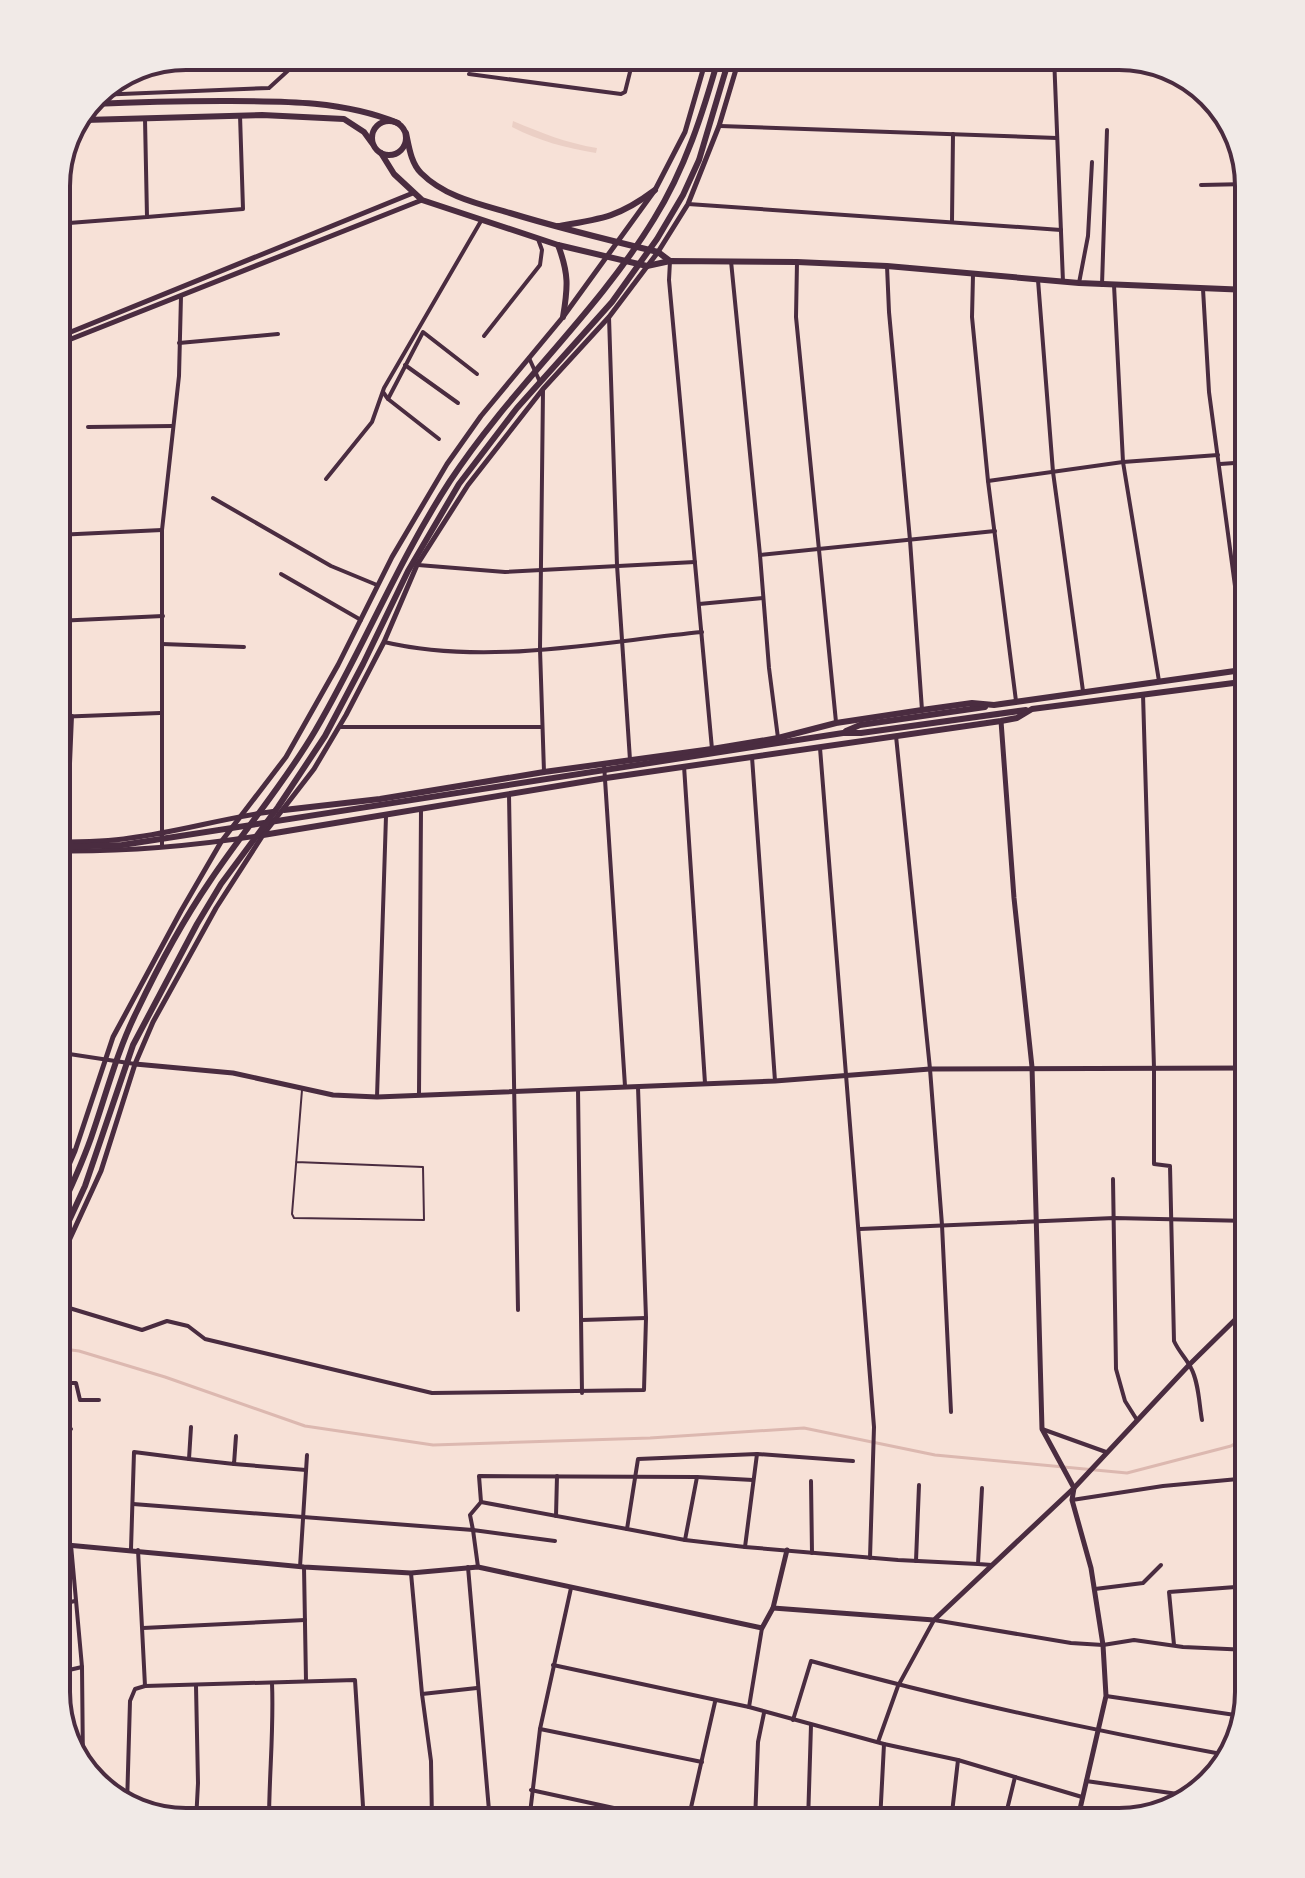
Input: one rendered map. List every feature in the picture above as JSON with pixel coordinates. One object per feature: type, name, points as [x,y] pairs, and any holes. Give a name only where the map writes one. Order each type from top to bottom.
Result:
[{"type":"main road","points":[[70,1190],[137,1010],[209,882],[270,801],[314,733],[398,567],[451,479],[499,413],[603,292],[657,215],[687,155],[714,70]]},
{"type":"main road","points":[[70,1217],[95,1159],[133,1045],[191,935],[221,884],[325,736],[408,571],[459,484],[517,408],[612,302],[657,239],[699,160],[726,70]]},
{"type":"main road","points":[[104,104],[263,100],[341,106],[398,123],[406,133],[413,161],[421,173],[449,193],[555,227],[658,252],[670,261]]},
{"type":"main road","points":[[92,120],[240,115],[344,119],[364,132],[394,174],[422,200],[558,245],[647,266],[670,261],[797,262],[887,266],[1102,285],[1235,290]]},
{"type":"main road","points":[[372,143],[378,124],[398,123]]},
{"type":"main road","points":[[381,153],[400,152],[405,147],[406,133]]},
{"type":"main road","points":[[555,227],[605,218],[630,208],[655,190]]},
{"type":"main road","points":[[558,245],[569,284],[563,317]]},
{"type":"main road","points":[[843,733],[860,725],[1235,672]]},
{"type":"main road","points":[[70,847],[122,845],[843,733],[1235,683]]},
{"type":"main road","points":[[284,810],[380,799],[712,749],[778,738],[836,723],[922,710],[972,703],[994,705]]},
{"type":"main road","points":[[263,835],[606,778],[1001,721],[1017,718],[1032,709]]},
{"type":"street","points":[[117,94],[269,88],[289,70]]},
{"type":"street","points":[[469,74],[621,94],[628,85],[631,70]]},
{"type":"street","points":[[70,1163],[105,1059],[148,968],[221,842],[286,757],[319,701],[416,513],[447,464],[481,416],[563,317],[655,190],[685,132],[703,70]]},
{"type":"street","points":[[70,1239],[101,1171],[135,1064],[153,1022],[209,920],[263,835],[314,769],[384,642],[417,565],[468,485],[543,389],[609,317],[658,252],[688,204],[719,126],[736,70]]},
{"type":"street","points":[[1055,70],[1063,282]]},
{"type":"street","points":[[70,223],[243,209],[240,115]]},
{"type":"street","points":[[145,116],[147,217]]},
{"type":"street","points":[[719,126],[1057,138]]},
{"type":"street","points":[[1102,285],[1107,130]]},
{"type":"street","points":[[952,221],[953,134]]},
{"type":"street","points":[[1079,283],[1088,236],[1092,162]]},
{"type":"street","points":[[1201,185],[1235,184]]},
{"type":"street","points":[[70,332],[413,193]]},
{"type":"street","points":[[70,340],[422,200]]},
{"type":"street","points":[[688,204],[1061,230]]},
{"type":"street","points":[[326,479],[372,422],[383,392],[481,221]]},
{"type":"street","points":[[484,336],[540,265],[542,250],[538,239]]},
{"type":"street","points":[[670,261],[669,280],[712,749]]},
{"type":"street","points":[[731,261],[778,738]]},
{"type":"street","points":[[797,262],[796,317],[836,723]]},
{"type":"street","points":[[887,266],[922,710]]},
{"type":"street","points":[[973,275],[972,317],[988,481],[1016,701]]},
{"type":"street","points":[[1038,280],[1053,472],[1083,692]]},
{"type":"street","points":[[1114,285],[1123,462],[1159,681]]},
{"type":"street","points":[[1203,289],[1209,392],[1235,578]]},
{"type":"street","points":[[162,846],[162,530],[179,376],[181,296]]},
{"type":"street","points":[[609,317],[617,565],[630,760]]},
{"type":"street","points":[[388,399],[423,332],[477,374]]},
{"type":"street","points":[[179,343],[278,334]]},
{"type":"street","points":[[529,358],[543,389],[540,649],[544,772]]},
{"type":"street","points":[[405,365],[458,403]]},
{"type":"street","points":[[383,392],[439,439]]},
{"type":"street","points":[[88,427],[173,426]]},
{"type":"street","points":[[988,481],[1123,462],[1218,455]]},
{"type":"street","points":[[1220,464],[1235,463]]},
{"type":"street","points":[[213,498],[331,566],[377,585]]},
{"type":"street","points":[[70,534],[162,530]]},
{"type":"street","points":[[760,555],[995,531]]},
{"type":"street","points":[[417,565],[505,572],[695,562]]},
{"type":"street","points":[[281,574],[361,620]]},
{"type":"street","points":[[699,604],[763,598]]},
{"type":"street","points":[[70,620],[163,616]]},
{"type":"street","points":[[384,642],[411,648],[456,651],[540,649],[702,632]]},
{"type":"street","points":[[162,644],[244,647]]},
{"type":"street","points":[[1143,694],[1154,1164],[1170,1166],[1174,1341],[1195,1377],[1202,1420]]},
{"type":"street","points":[[70,763],[72,716],[160,713]]},
{"type":"street","points":[[1001,721],[1014,898],[1032,1067],[1042,1429],[1074,1488],[1072,1500],[1091,1568],[1103,1645],[1106,1696],[1080,1808]]},
{"type":"street","points":[[339,727],[541,727]]},
{"type":"street","points":[[896,736],[930,1069],[942,1225],[951,1412]]},
{"type":"street","points":[[819,746],[874,1430],[870,1558]]},
{"type":"street","points":[[752,756],[775,1081]]},
{"type":"street","points":[[604,764],[625,1086]]},
{"type":"street","points":[[684,766],[705,1083]]},
{"type":"street","points":[[509,793],[518,1310]]},
{"type":"street","points":[[419,1095],[421,807]]},
{"type":"street","points":[[70,845],[284,810]]},
{"type":"street","points":[[377,1097],[386,813]]},
{"type":"street","points":[[70,849],[92,852],[221,842],[263,835]]},
{"type":"street","points":[[70,1054],[135,1064],[233,1073],[333,1095],[377,1097],[775,1081],[930,1069],[1235,1068]]},
{"type":"street","points":[[70,1308],[142,1330],[167,1321],[188,1326],[205,1339],[432,1393],[644,1390],[646,1318],[638,1087]]},
{"type":"street","points":[[578,1089],[582,1393]]},
{"type":"street","points":[[70,1150],[75,1151]]},
{"type":"street","points":[[1113,1179],[1116,1369],[1125,1401],[1137,1420]]},
{"type":"street","points":[[860,1229],[1114,1218],[1235,1221]]},
{"type":"street","points":[[582,1320],[646,1318]]},
{"type":"street","points":[[880,1808],[881,1743],[898,1686],[934,1620],[1074,1488],[1235,1320]]},
{"type":"street","points":[[70,1383],[76,1383],[80,1400],[99,1400]]},
{"type":"street","points":[[189,1459],[191,1427]]},
{"type":"street","points":[[1042,1429],[1105,1454]]},
{"type":"street","points":[[234,1464],[236,1436]]},
{"type":"street","points":[[145,1686],[135,1550],[134,1452],[306,1470]]},
{"type":"street","points":[[627,1529],[638,1459],[757,1454],[853,1461]]},
{"type":"street","points":[[745,1547],[757,1454]]},
{"type":"street","points":[[306,1681],[302,1567],[307,1455]]},
{"type":"street","points":[[478,1567],[470,1515],[481,1502],[479,1476],[753,1480]]},
{"type":"street","points":[[556,1516],[557,1476]]},
{"type":"street","points":[[685,1540],[697,1477]]},
{"type":"street","points":[[1072,1500],[1163,1486],[1235,1480]]},
{"type":"street","points":[[811,1481],[812,1553]]},
{"type":"street","points":[[916,1561],[919,1485]]},
{"type":"street","points":[[978,1564],[982,1488]]},
{"type":"street","points":[[481,1502],[685,1540],[870,1558],[992,1565]]},
{"type":"street","points":[[133,1504],[473,1530],[555,1541]]},
{"type":"street","points":[[83,1744],[82,1667],[71,1545],[302,1567],[411,1573],[478,1567],[762,1628]]},
{"type":"street","points":[[749,1707],[762,1628],[773,1608],[787,1550]]},
{"type":"street","points":[[1095,1589],[1143,1583],[1161,1565]]},
{"type":"street","points":[[468,1567],[489,1808]]},
{"type":"street","points":[[411,1573],[431,1761],[432,1808]]},
{"type":"street","points":[[1174,1645],[1169,1592],[1235,1587]]},
{"type":"street","points":[[530,1808],[540,1729],[571,1588]]},
{"type":"street","points":[[70,1602],[75,1601]]},
{"type":"street","points":[[773,1608],[934,1620],[1071,1643],[1103,1645],[1134,1640],[1235,1649]]},
{"type":"street","points":[[143,1628],[305,1620]]},
{"type":"street","points":[[793,1720],[811,1661],[898,1686],[1098,1731],[1217,1753]]},
{"type":"street","points":[[553,1665],[749,1707],[881,1743],[958,1760],[1082,1797]]},
{"type":"street","points":[[70,1670],[82,1667]]},
{"type":"street","points":[[127,1791],[130,1701],[135,1689],[145,1686],[355,1680],[363,1808]]},
{"type":"street","points":[[269,1808],[274,1729],[272,1683]]},
{"type":"street","points":[[196,1686],[197,1808]]},
{"type":"street","points":[[422,1694],[477,1688]]},
{"type":"street","points":[[1106,1696],[1232,1715]]},
{"type":"street","points":[[691,1808],[715,1702]]},
{"type":"street","points":[[756,1808],[758,1742],[764,1712]]},
{"type":"street","points":[[808,1808],[811,1725]]},
{"type":"street","points":[[540,1729],[702,1762]]},
{"type":"street","points":[[953,1808],[958,1760]]},
{"type":"street","points":[[1007,1808],[1015,1777]]},
{"type":"street","points":[[1086,1781],[1174,1793]]},
{"type":"street","points":[[531,1790],[614,1808]]},
{"type":"lane","points":[[296,1162],[423,1167],[424,1220],[294,1218],[292,1214],[296,1162],[303,1089]]},
{"type":"shaded area","points":[[513,121],[564,140],[597,148],[596,153],[532,136],[512,127]]},
{"type":"waterway","points":[[70,1350],[165,1377],[305,1426],[433,1445],[650,1438],[804,1428],[935,1455],[1127,1473],[1235,1444]]}]
